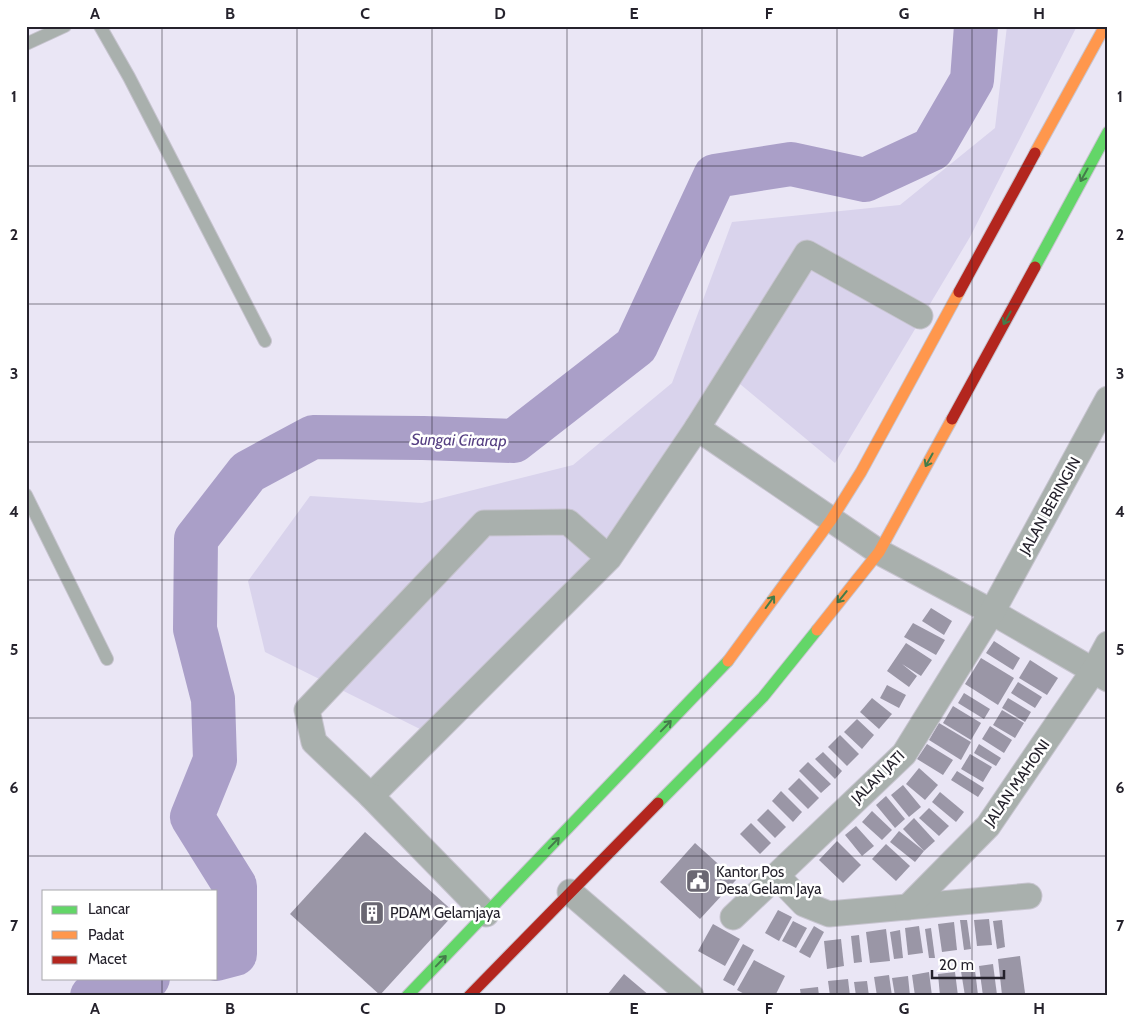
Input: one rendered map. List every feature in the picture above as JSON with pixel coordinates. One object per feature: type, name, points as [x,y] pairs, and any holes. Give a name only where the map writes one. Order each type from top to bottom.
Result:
[{"type":"main road","points":[[407,996],[725,665],[837,524],[861,472],[1105,26]]},
{"type":"main road","points":[[469,996],[762,697],[872,548],[1108,132]]},
{"type":"street","points":[[371,796],[609,558],[697,428],[807,252],[920,316]]},
{"type":"street","name":"JALAN BERINGIN","points":[[992,612],[1108,400]]},
{"type":"street","points":[[697,428],[872,548],[992,612],[1101,674]]},
{"type":"street","points":[[486,914],[371,796],[314,742],[307,710],[484,523],[568,522],[609,558]]},
{"type":"street","name":"JALAN JATI","points":[[733,917],[904,754],[992,612]]},
{"type":"street","name":"JALAN MAHONI","points":[[908,907],[988,826],[1101,674],[1108,644]]},
{"type":"street","points":[[777,876],[804,904],[828,914],[1029,896]]},
{"type":"street","points":[[570,892],[689,995]]},
{"type":"lane","points":[[26,44],[65,26]]},
{"type":"lane","points":[[100,26],[129,77],[265,341]]},
{"type":"lane","points":[[26,495],[107,659]]},
{"type":"shaded area","points":[[1007,26],[1077,26],[970,237],[835,463],[734,379],[572,591],[428,733],[265,652],[248,581],[310,496],[422,503],[573,465],[672,383],[732,222],[900,205],[995,128]]},
{"type":"building","points":[[931,608],[952,621],[944,635],[922,621]]},
{"type":"building","points":[[913,623],[945,640],[936,655],[904,637]]},
{"type":"building","points":[[994,641],[1020,658],[1013,670],[986,653]]},
{"type":"building","points":[[906,643],[932,660],[921,676],[902,664],[917,676],[909,687],[887,671]]},
{"type":"building","points":[[981,658],[1014,678],[998,705],[965,684]]},
{"type":"building","points":[[1030,660],[1058,678],[1047,695],[1019,678]]},
{"type":"building","points":[[1018,682],[1042,697],[1035,708],[1011,693]]},
{"type":"building","points":[[887,685],[906,695],[899,708],[880,698]]},
{"type":"building","points":[[964,693],[990,709],[984,719],[958,703]]},
{"type":"building","points":[[872,698],[892,714],[879,729],[860,712]]},
{"type":"building","points":[[1008,698],[1031,712],[1025,722],[1002,708]]},
{"type":"building","points":[[953,706],[981,723],[971,740],[943,723]]},
{"type":"building","points":[[1002,710],[1024,723],[1015,738],[993,725]]},
{"type":"building","points":[[857,719],[874,735],[862,749],[844,732]]},
{"type":"building","points":[[939,723],[971,742],[961,760],[929,740]]},
{"type":"building","points":[[990,726],[1012,740],[1004,753],[982,739]]},
{"type":"building","points":[[840,735],[859,754],[847,766],[828,747]]},
{"type":"building","points":[[927,744],[953,760],[943,775],[917,759]]},
{"type":"building","points":[[979,744],[1001,758],[996,766],[974,753]]},
{"type":"building","points":[[823,752],[842,771],[835,779],[815,759]]},
{"type":"building","points":[[970,754],[992,767],[983,782],[961,769]]},
{"type":"building","points":[[808,762],[831,784],[821,793],[799,771]]},
{"type":"building","points":[[919,768],[938,785],[925,800],[906,784]]},
{"type":"building","points":[[957,771],[984,788],[978,797],[951,780]]},
{"type":"building","points":[[799,778],[819,798],[808,809],[788,789]]},
{"type":"building","points":[[903,785],[921,807],[909,817],[891,795]]},
{"type":"building","points":[[781,791],[802,812],[793,822],[772,801]]},
{"type":"building","points":[[940,792],[964,812],[956,822],[932,802]]},
{"type":"building","points":[[886,796],[905,819],[895,828],[876,805]]},
{"type":"building","points":[[929,808],[949,826],[939,836],[919,818]]},
{"type":"building","points":[[768,809],[786,827],[775,838],[757,820]]},
{"type":"building","points":[[872,811],[892,830],[882,840],[862,822]]},
{"type":"building","points":[[914,818],[935,841],[924,851],[903,829]]},
{"type":"building","points":[[751,823],[771,843],[760,854],[740,834]]},
{"type":"building","points":[[856,826],[874,846],[862,856],[845,835]]},
{"type":"building","points":[[899,831],[924,851],[915,862],[890,842]]},
{"type":"building","name":"PDAM Gelamjaya","points":[[365,832],[455,913],[380,995],[290,914]]},
{"type":"building","points":[[837,841],[861,865],[843,883],[819,860]]},
{"type":"building","name":"Kantor Pos Desa Gelam Jaya","points":[[695,843],[736,880],[700,919],[660,882]]},
{"type":"building","points":[[886,844],[910,866],[896,881],[872,859]]},
{"type":"building","points":[[778,910],[792,917],[779,941],[765,933]]},
{"type":"building","points":[[989,919],[992,945],[977,946],[974,920]]},
{"type":"building","points":[[960,920],[967,920],[971,949],[964,950]]},
{"type":"building","points":[[1002,920],[1005,947],[997,949],[993,921]]},
{"type":"building","points":[[793,921],[807,928],[796,948],[782,941]]},
{"type":"building","points":[[954,922],[957,950],[942,952],[938,924]]},
{"type":"building","points":[[713,924],[740,939],[725,966],[698,951]]},
{"type":"building","points":[[814,926],[824,932],[810,958],[799,952]]},
{"type":"building","points":[[919,926],[923,953],[908,955],[905,928]]},
{"type":"building","points":[[931,928],[935,958],[929,958],[925,929]]},
{"type":"building","points":[[886,929],[890,961],[870,963],[866,932]]},
{"type":"building","points":[[900,930],[903,958],[894,959],[890,932]]},
{"type":"building","points":[[859,935],[862,962],[854,963],[851,936]]},
{"type":"building","points":[[841,939],[844,966],[827,969],[824,941]]},
{"type":"building","points":[[743,944],[754,950],[734,986],[723,980]]},
{"type":"building","points":[[1020,956],[1025,993],[1002,995],[998,959]]},
{"type":"building","points":[[754,960],[785,976],[775,996],[748,996],[737,990]]},
{"type":"building","points":[[974,962],[978,995],[965,996],[960,965]]},
{"type":"building","points":[[993,964],[997,995],[983,996],[979,966]]},
{"type":"building","points":[[929,972],[932,996],[915,996],[912,975]]},
{"type":"building","points":[[955,972],[958,996],[940,996],[938,974]]},
{"type":"building","points":[[624,974],[650,996],[607,995]]},
{"type":"building","points":[[889,975],[892,996],[877,996],[874,977]]},
{"type":"building","points":[[908,976],[910,996],[895,996],[892,978]]},
{"type":"building","points":[[848,979],[850,996],[830,996],[828,981]]},
{"type":"building","points":[[867,981],[869,996],[856,996],[854,982]]},
{"type":"building","points":[[818,987],[819,996],[801,996],[800,989]]},
{"type":"waterway","name":"Sungai Cirarap","points":[[218,958],[235,954],[235,886],[192,817],[215,760],[213,699],[195,629],[196,539],[248,472],[313,437],[514,441],[636,346],[715,176],[791,164],[865,180],[932,149],[972,80],[976,26]]},
{"type":"waterway","name":"Sungai Cirarap","points":[[92,996],[142,980]]},
{"type":"traffic: fast","points":[[1035,267],[1108,132]]},
{"type":"traffic: fast","points":[[658,803],[763,697],[817,630]]},
{"type":"traffic: fast","points":[[407,996],[728,661]]},
{"type":"traffic: slow","points":[[1035,153],[1105,26]]},
{"type":"traffic: slow","points":[[728,661],[831,520],[861,472],[959,292]]},
{"type":"traffic: slow","points":[[817,630],[879,552],[952,419]]},
{"type":"traffic: jam","points":[[959,292],[1035,153]]},
{"type":"traffic: jam","points":[[952,419],[1035,267]]},
{"type":"traffic: jam","points":[[469,996],[658,803]]},
{"type":"place","name":"Kantor Pos Desa Gelam Jaya","points":[[698,881]]},
{"type":"place","name":"PDAM Gelamjaya","points":[[372,913]]}]
